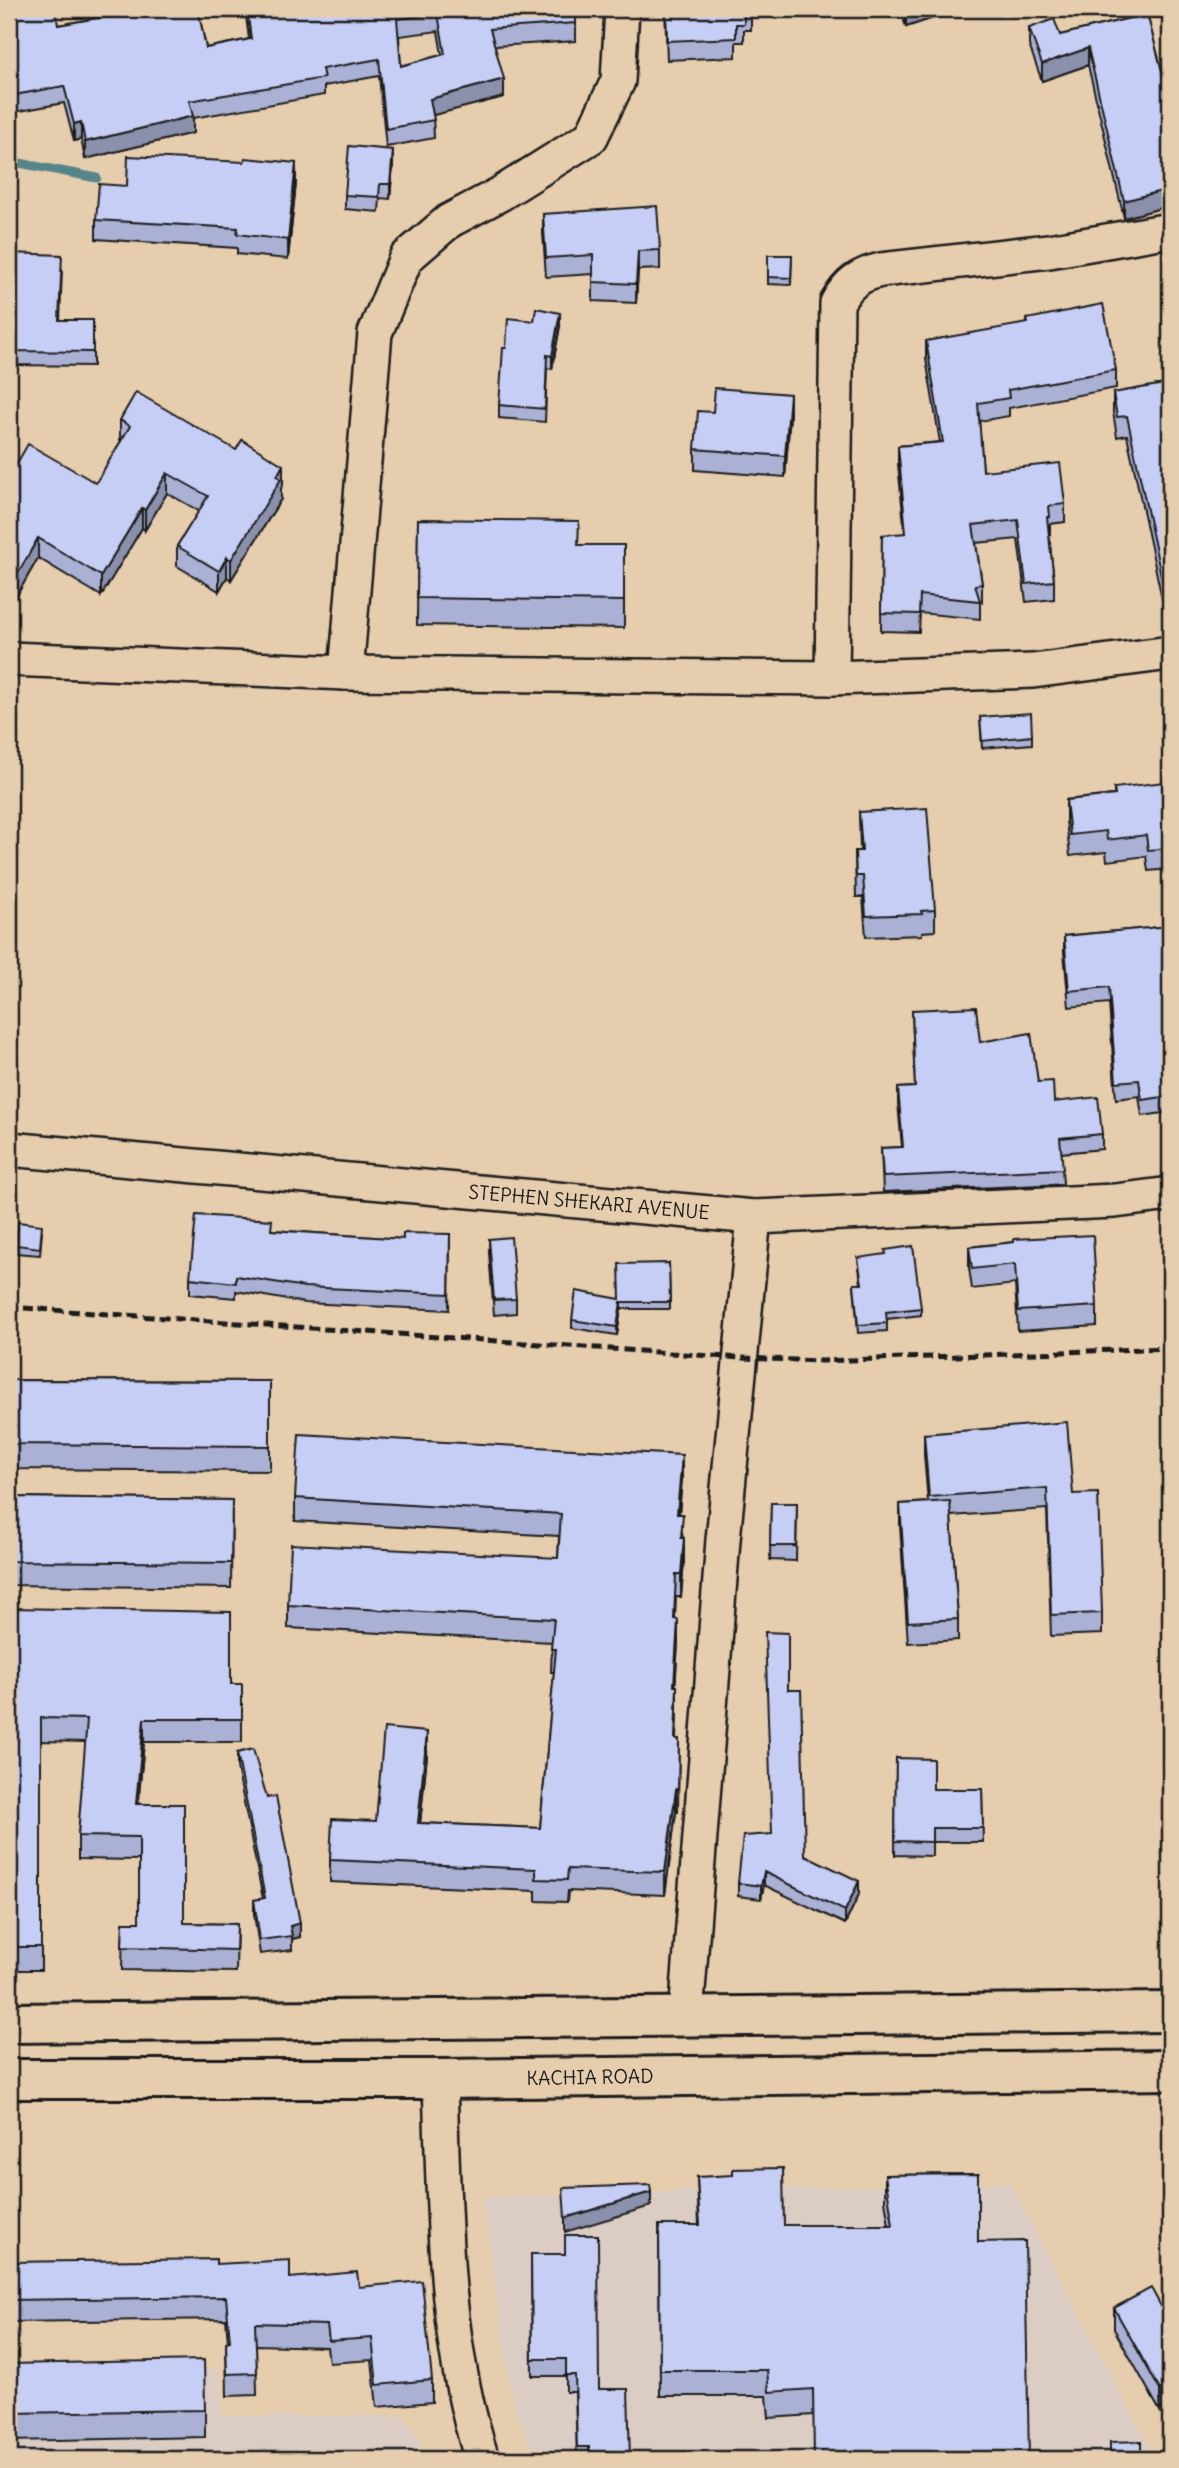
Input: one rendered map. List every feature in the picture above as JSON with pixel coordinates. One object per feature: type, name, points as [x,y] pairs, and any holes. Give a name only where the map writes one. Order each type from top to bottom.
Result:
[{"type":"main road","points":[[9,2023],[1170,2012]]},
{"type":"main road","name":"KACHIA ROAD","points":[[9,2079],[440,2078],[1170,2070]]},
{"type":"street","points":[[346,673],[375,333],[406,258],[449,221],[500,194],[591,137],[618,81],[622,9]]},
{"type":"street","points":[[832,678],[837,303],[847,286],[863,274],[881,270],[1049,251],[1170,230]]},
{"type":"street","points":[[9,659],[346,673],[832,678],[1033,671],[1170,653]]},
{"type":"street","name":"STEPHEN SHEKARI AVENUE","points":[[9,1149],[754,1217],[1115,1201],[1170,1194]]},
{"type":"street","points":[[686,2016],[723,1540],[754,1217]]},
{"type":"street","points":[[440,2078],[446,2273],[469,2421],[482,2459]]},
{"type":"shaded area","points":[[1010,2183],[1156,2459],[536,2459],[513,2404],[482,2197]]},
{"type":"shaded area","points":[[217,2368],[223,2416],[404,2416],[430,2459],[9,2459],[9,2380]]},
{"type":"building","points":[[55,9],[58,25],[143,9],[198,9],[206,48],[251,39],[247,9],[576,9],[576,23],[490,29],[504,79],[430,99],[434,120],[386,129],[379,59],[322,69],[324,78],[189,101],[193,116],[85,142],[81,122],[74,124],[64,86],[9,96],[9,10]],"holes":[[[438,14],[445,54],[401,66],[397,19]]]},
{"type":"building","points":[[666,9],[751,9],[751,12],[744,12],[744,24],[736,24],[736,38],[667,41]]},
{"type":"building","points":[[1147,14],[1170,98],[1170,177],[1162,178],[1165,190],[1124,201],[1088,48],[1042,64],[1029,28],[1054,19],[1060,35]]},
{"type":"building","points":[[349,146],[393,150],[390,184],[380,184],[379,197],[345,195]]},
{"type":"building","points":[[128,156],[244,162],[245,158],[296,163],[288,240],[237,234],[238,228],[96,220],[99,184],[127,186]]},
{"type":"building","points":[[657,206],[660,250],[638,251],[636,284],[593,282],[593,255],[546,258],[543,214]]},
{"type":"building","points":[[9,253],[62,255],[59,320],[93,320],[93,352],[9,351]]},
{"type":"building","points":[[768,255],[792,255],[791,278],[768,277]]},
{"type":"building","points":[[1103,304],[1116,370],[1008,390],[1009,398],[978,403],[983,471],[1060,463],[1065,504],[1049,506],[1050,517],[1047,517],[1054,581],[1026,584],[1018,520],[973,525],[982,584],[975,585],[980,601],[920,595],[919,614],[881,613],[882,535],[906,533],[898,446],[943,442],[926,341],[1028,323],[1027,319]]},
{"type":"building","points":[[536,308],[560,313],[552,356],[547,355],[545,409],[499,405],[508,318],[534,321]]},
{"type":"building","points":[[1170,383],[1170,578],[1162,580],[1127,416],[1117,417],[1113,393]]},
{"type":"building","points":[[715,388],[790,394],[785,456],[695,449],[698,411],[713,412]]},
{"type":"building","points":[[136,392],[236,450],[242,440],[283,465],[277,476],[281,479],[231,560],[227,557],[219,571],[177,546],[208,496],[167,473],[145,510],[142,508],[101,576],[38,538],[13,582],[9,579],[9,477],[28,444],[96,483],[130,426],[120,420]]},
{"type":"building","points":[[418,519],[579,521],[578,545],[624,545],[624,601],[417,598]]},
{"type":"building","points":[[1031,713],[1032,736],[982,741],[980,717]]},
{"type":"building","points":[[1164,782],[1170,848],[1148,850],[1146,835],[1107,840],[1106,831],[1070,835],[1066,800],[1115,795],[1114,788]]},
{"type":"building","points":[[927,808],[935,910],[921,911],[922,914],[866,916],[863,876],[856,876],[855,851],[862,851],[859,812]]},
{"type":"building","points":[[1170,926],[1170,1096],[1142,1100],[1139,1080],[1116,1082],[1109,987],[1069,991],[1064,936]]},
{"type":"building","points":[[976,1007],[980,1042],[1031,1033],[1038,1082],[1053,1081],[1054,1102],[1098,1097],[1102,1134],[1060,1138],[1063,1169],[883,1177],[881,1148],[903,1147],[898,1088],[915,1087],[912,1010]]},
{"type":"building","points":[[196,1215],[272,1220],[271,1230],[403,1239],[403,1233],[450,1234],[449,1294],[305,1287],[236,1276],[236,1283],[190,1278]]},
{"type":"building","points":[[18,1222],[42,1225],[40,1248],[16,1245]]},
{"type":"building","points":[[1093,1235],[1097,1306],[1018,1311],[1015,1264],[972,1269],[969,1247],[1014,1242],[1014,1239]]},
{"type":"building","points":[[511,1237],[516,1299],[494,1300],[489,1239]]},
{"type":"building","points":[[913,1246],[921,1308],[886,1312],[887,1323],[858,1325],[854,1284],[862,1284],[858,1258]]},
{"type":"building","points":[[669,1263],[670,1302],[621,1302],[617,1327],[572,1320],[576,1291],[620,1299],[619,1264]]},
{"type":"building","points":[[9,1380],[270,1381],[270,1446],[9,1444]]},
{"type":"building","points":[[1067,1422],[1073,1494],[1098,1493],[1102,1613],[1051,1615],[1047,1488],[929,1497],[924,1434]]},
{"type":"building","points":[[299,1434],[682,1455],[677,1514],[683,1514],[681,1538],[684,1538],[681,1574],[676,1574],[674,1619],[678,1620],[674,1686],[677,1686],[675,1739],[679,1739],[678,1790],[676,1789],[665,1872],[568,1869],[567,1880],[536,1879],[536,1869],[330,1860],[332,1819],[376,1821],[384,1728],[427,1732],[418,1823],[540,1828],[556,1649],[551,1649],[554,1619],[288,1605],[291,1544],[558,1558],[561,1514],[295,1498]]},
{"type":"building","points":[[9,1497],[232,1500],[231,1563],[9,1561]]},
{"type":"building","points":[[950,1501],[958,1619],[908,1622],[900,1504]]},
{"type":"building","points":[[771,1503],[797,1503],[796,1546],[770,1546]]},
{"type":"building","points":[[9,1608],[231,1612],[231,1684],[242,1684],[242,1719],[144,1719],[136,1804],[184,1804],[184,1923],[237,1924],[236,1950],[122,1947],[123,1922],[139,1922],[139,1837],[78,1836],[87,1719],[41,1718],[41,1947],[9,1947]]},
{"type":"building","points":[[765,1632],[788,1633],[788,1690],[801,1690],[805,1855],[859,1881],[845,1911],[764,1872],[761,1886],[738,1883],[743,1836],[772,1834]]},
{"type":"building","points":[[253,1749],[267,1798],[276,1796],[300,1923],[290,1926],[292,1936],[260,1940],[254,1900],[265,1898],[237,1753]]},
{"type":"building","points":[[896,1758],[933,1759],[933,1789],[982,1789],[983,1828],[932,1828],[932,1842],[895,1841]]},
{"type":"building","points":[[783,2168],[784,2225],[893,2225],[885,2175],[978,2174],[978,2242],[1025,2241],[1029,2459],[814,2459],[813,2389],[769,2392],[767,2370],[660,2370],[659,2225],[700,2225],[697,2177],[733,2175],[733,2169]]},
{"type":"building","points":[[650,2185],[651,2192],[565,2218],[563,2188]]},
{"type":"building","points":[[565,2235],[598,2235],[599,2389],[628,2389],[630,2459],[589,2459],[589,2447],[577,2447],[575,2375],[566,2375],[566,2359],[532,2359],[531,2254],[565,2254]]},
{"type":"building","points":[[216,2259],[216,2264],[290,2260],[290,2278],[357,2272],[359,2287],[422,2281],[432,2380],[377,2385],[372,2338],[329,2341],[327,2325],[255,2323],[257,2373],[227,2374],[226,2342],[230,2341],[226,2297],[9,2300],[9,2262]]},
{"type":"building","points":[[1151,2288],[1170,2323],[1170,2384],[1160,2390],[1114,2308]]},
{"type":"building","points":[[204,2360],[205,2410],[9,2413],[9,2364]]},
{"type":"building","points":[[1141,2441],[1141,2459],[1110,2459],[1110,2442]]},
{"type":"waterway","points":[[9,161],[97,178]]},
{"type":"railway","points":[[9,1307],[741,1358],[822,1361],[1170,1348]]}]
